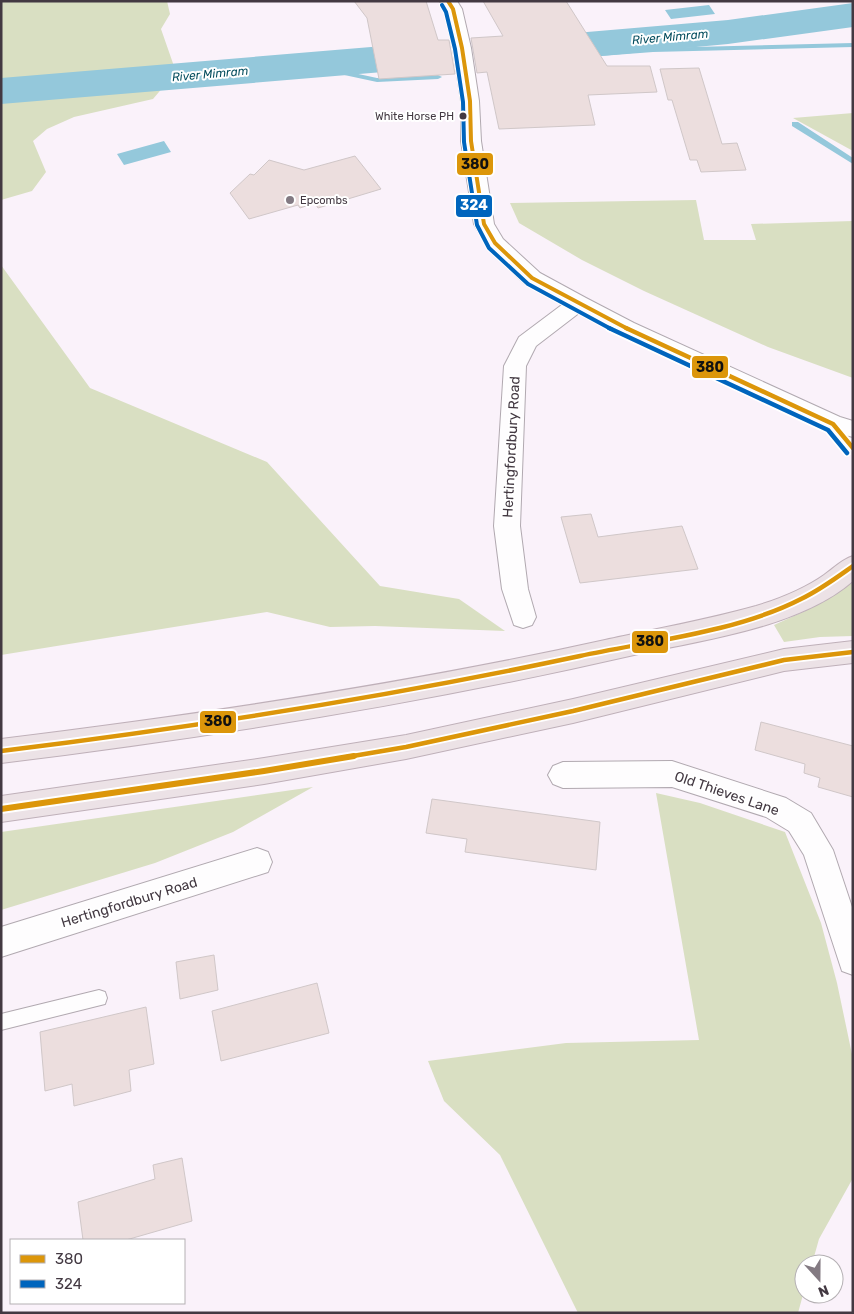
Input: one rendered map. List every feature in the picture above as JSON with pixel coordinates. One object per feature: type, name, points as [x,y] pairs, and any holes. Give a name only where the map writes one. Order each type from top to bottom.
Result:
[{"type":"highway","points":[[1,751],[269,714],[449,684],[563,661],[760,614],[809,597],[843,576],[853,566]]},
{"type":"highway","points":[[1,808],[264,771],[406,747],[573,711],[784,660],[853,652]]},
{"type":"street","points":[[448,1],[453,9],[464,56],[470,101],[471,141],[484,224],[495,243],[532,278],[578,303],[626,328],[843,427],[853,448]]},
{"type":"street","name":"Hertingfordbury Road","points":[[523,617],[515,589],[507,526],[514,366],[527,342],[578,303]]},
{"type":"street","name":"Old Thieves Lane","points":[[563,775],[672,774],[775,807],[800,822],[818,850],[853,960]]},
{"type":"street","name":"Hertingfordbury Road","points":[[1,942],[257,862]]},
{"type":"lane","points":[[1,1022],[98,998]]},
{"type":"green space","points":[[1,1],[167,1],[170,14],[161,29],[176,72],[153,99],[74,117],[47,129],[33,141],[46,172],[32,191],[1,200]]},
{"type":"green space","points":[[853,113],[853,151],[793,118]]},
{"type":"green space","points":[[696,200],[704,240],[756,240],[751,224],[853,221],[853,378],[768,347],[644,291],[582,260],[519,223],[510,203]]},
{"type":"green space","points":[[1,265],[90,388],[267,462],[380,586],[459,599],[505,631],[375,626],[330,627],[267,612],[1,655]]},
{"type":"green space","points":[[849,579],[853,586],[853,636],[820,637],[784,642],[774,625],[805,611]]},
{"type":"green space","points":[[313,787],[233,832],[155,863],[1,910],[1,832]]},
{"type":"green space","points":[[656,793],[700,803],[785,832],[821,923],[837,983],[853,1059],[853,1178],[819,1239],[815,1254],[794,1254],[794,1304],[800,1304],[798,1313],[578,1313],[500,1155],[444,1101],[428,1061],[566,1043],[699,1040]]},
{"type":"water","points":[[709,5],[715,14],[671,19],[665,10]]},
{"type":"water","points":[[164,141],[171,152],[124,165],[117,154]]},
{"type":"building","points":[[354,1],[426,1],[438,40],[449,40],[455,74],[379,79],[367,18]]},
{"type":"building","points":[[483,1],[566,1],[607,66],[650,66],[657,92],[588,95],[595,125],[499,129],[487,72],[477,73],[471,38],[503,36]]},
{"type":"building","points":[[699,68],[722,144],[737,143],[746,170],[701,172],[697,160],[690,160],[672,100],[668,100],[660,69]]},
{"type":"building","name":"Epcombs","points":[[355,156],[381,189],[318,208],[315,203],[300,208],[298,205],[249,219],[230,193],[250,174],[254,175],[269,160],[304,170]]},
{"type":"building","points":[[591,514],[598,537],[682,526],[698,569],[580,583],[561,517]]},
{"type":"building","points":[[761,722],[853,746],[853,797],[818,787],[820,778],[804,773],[805,764],[755,750]]},
{"type":"building","points":[[432,799],[600,822],[596,870],[465,852],[467,839],[426,833]]},
{"type":"building","points":[[214,955],[218,990],[180,999],[176,962]]},
{"type":"building","points":[[317,983],[329,1033],[221,1061],[212,1011]]},
{"type":"building","points":[[146,1007],[154,1064],[129,1070],[131,1091],[74,1106],[72,1084],[45,1091],[40,1032]]},
{"type":"building","points":[[182,1158],[192,1221],[129,1239],[83,1239],[78,1202],[155,1179],[153,1165]]},
{"type":"waterway","name":"River Mimram","points":[[504,52],[728,32],[853,15]]},
{"type":"waterway","points":[[601,54],[653,50],[853,45]]},
{"type":"waterway","name":"River Mimram","points":[[1,91],[419,56]]},
{"type":"waterway","points":[[310,65],[377,80],[438,77]]},
{"type":"waterway","points":[[795,124],[853,162]]},
{"type":"transit line","name":"380","points":[[448,1],[453,9],[462,48],[470,101],[471,141],[484,224],[495,243],[532,278],[626,328],[833,424],[853,448]]},
{"type":"transit line","name":"324","points":[[442,5],[446,12],[455,49],[463,102],[464,142],[477,225],[489,248],[528,284],[623,335],[828,430],[847,453]]},
{"type":"transit line","name":"380","points":[[1,751],[309,708],[462,680],[708,630],[770,612],[799,600],[827,585],[853,566]]},
{"type":"transit line","name":"380","points":[[1,809],[264,771],[406,747],[573,711],[784,660],[853,652]]},
{"type":"place","name":"White Horse PH","points":[[463,116]]},
{"type":"place","name":"Epcombs","points":[[290,200]]}]
